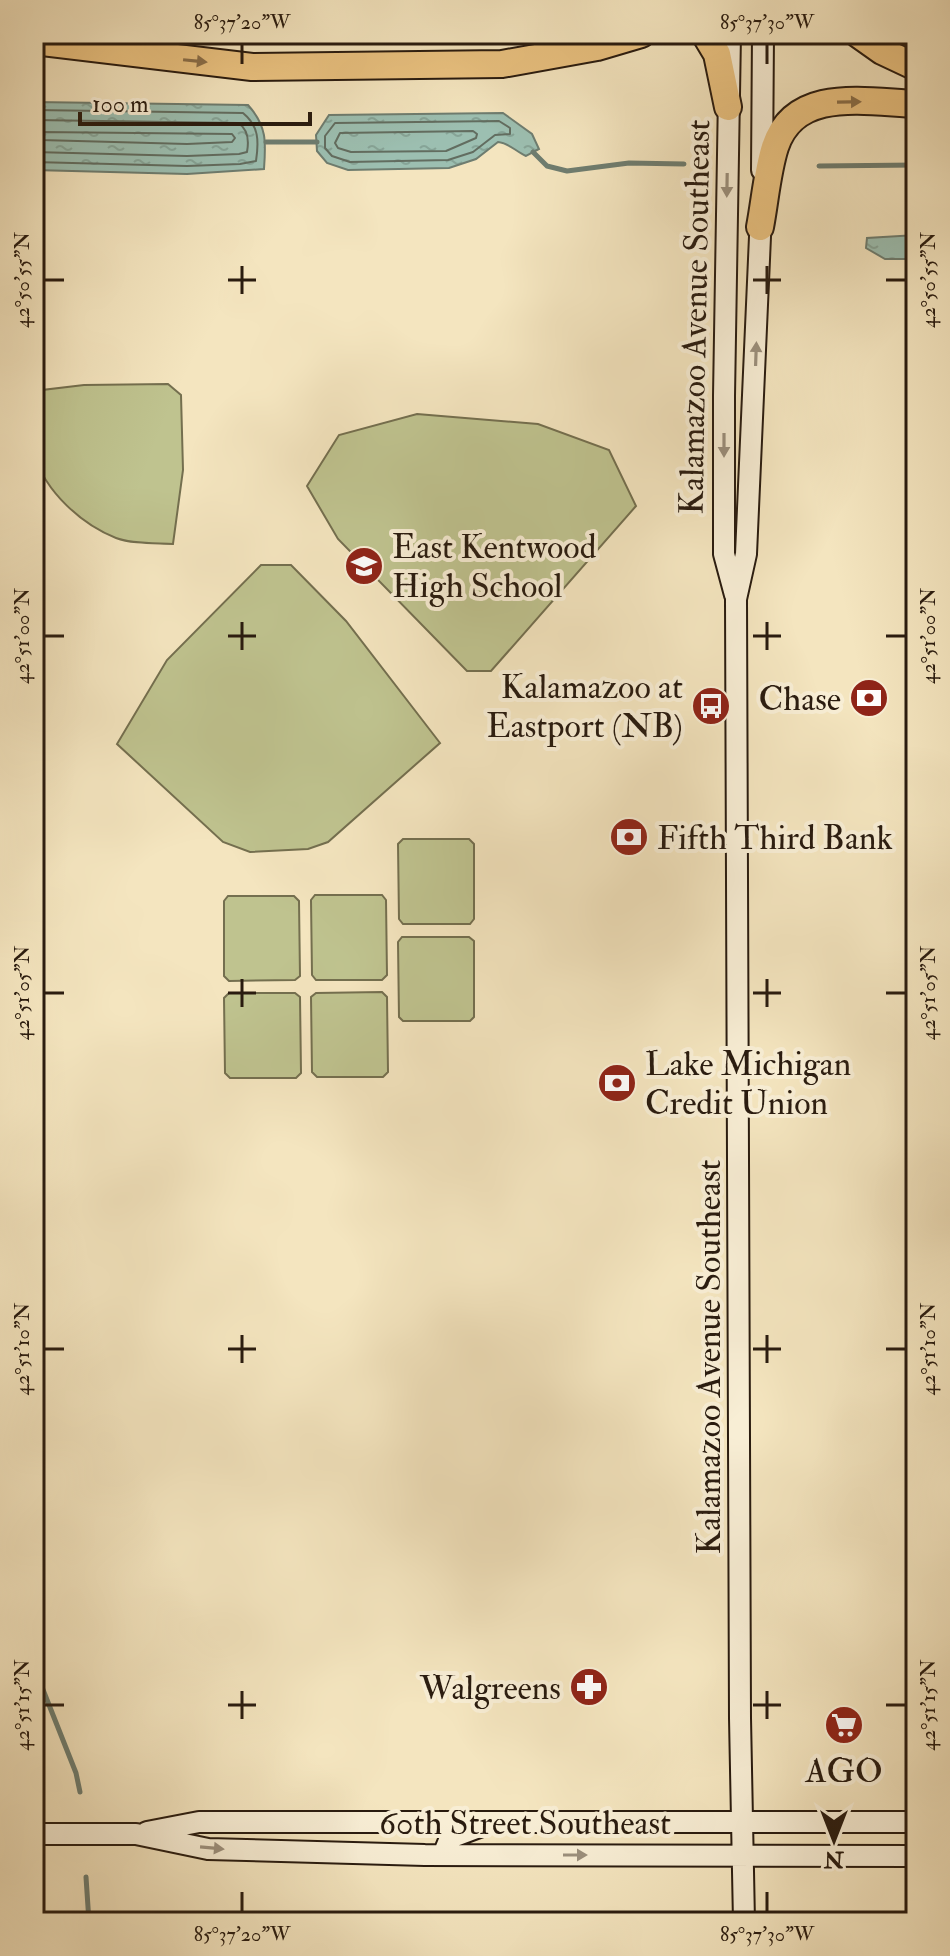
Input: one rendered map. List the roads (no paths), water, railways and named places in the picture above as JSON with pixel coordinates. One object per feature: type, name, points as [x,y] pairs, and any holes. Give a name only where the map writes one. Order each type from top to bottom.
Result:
[{"type":"highway","points":[[418,65],[535,49],[583,34]]},
{"type":"highway","points":[[34,41],[252,67],[516,63],[597,47],[641,34]]},
{"type":"highway","points":[[705,34],[717,54],[728,107]]},
{"type":"highway","points":[[858,34],[882,51],[916,67]]},
{"type":"highway","points":[[760,227],[774,149],[780,134],[797,114],[818,104],[916,104]]},
{"type":"main road","name":"Kalamazoo Avenue Southeast","points":[[730,34],[724,554],[736,599]]},
{"type":"main road","name":"Kalamazoo Avenue Southeast","points":[[744,1922],[736,599],[746,554],[760,227],[763,34]]},
{"type":"main road","points":[[443,1855],[450,1838],[501,1820]]},
{"type":"main road","name":"60th Street Southeast","points":[[34,1834],[136,1834],[199,1822],[916,1822]]},
{"type":"main road","name":"60th Street Southeast","points":[[136,1834],[208,1849],[443,1855],[916,1856]]},
{"type":"water","points":[[34,102],[248,105],[259,120],[264,135],[264,169],[187,174],[34,170]]},
{"type":"water","points":[[503,113],[532,134],[539,149],[526,156],[498,142],[476,159],[449,168],[348,170],[327,163],[317,151],[316,135],[329,115]]},
{"type":"water","points":[[916,235],[916,259],[885,259],[866,248],[867,238]]},
{"type":"waterway","points":[[266,142],[317,142]]},
{"type":"waterway","points":[[533,152],[547,166],[567,171],[629,163],[684,164]]},
{"type":"waterway","points":[[819,166],[916,165]]},
{"type":"waterway","points":[[34,1667],[76,1773],[80,1792]]},
{"type":"waterway","points":[[86,1877],[89,1922]]},
{"type":"place","name":"East Kentwood High School","points":[[364,566]]},
{"type":"place","name":"Chase","points":[[869,698]]},
{"type":"place","name":"Kalamazoo at Eastport (NB)","points":[[711,706]]},
{"type":"place","name":"Fifth Third Bank","points":[[629,837]]},
{"type":"place","name":"Lake Michigan Credit Union","points":[[617,1083]]},
{"type":"place","name":"Walgreens","points":[[589,1687]]},
{"type":"place","name":"AGO","points":[[844,1725]]}]
